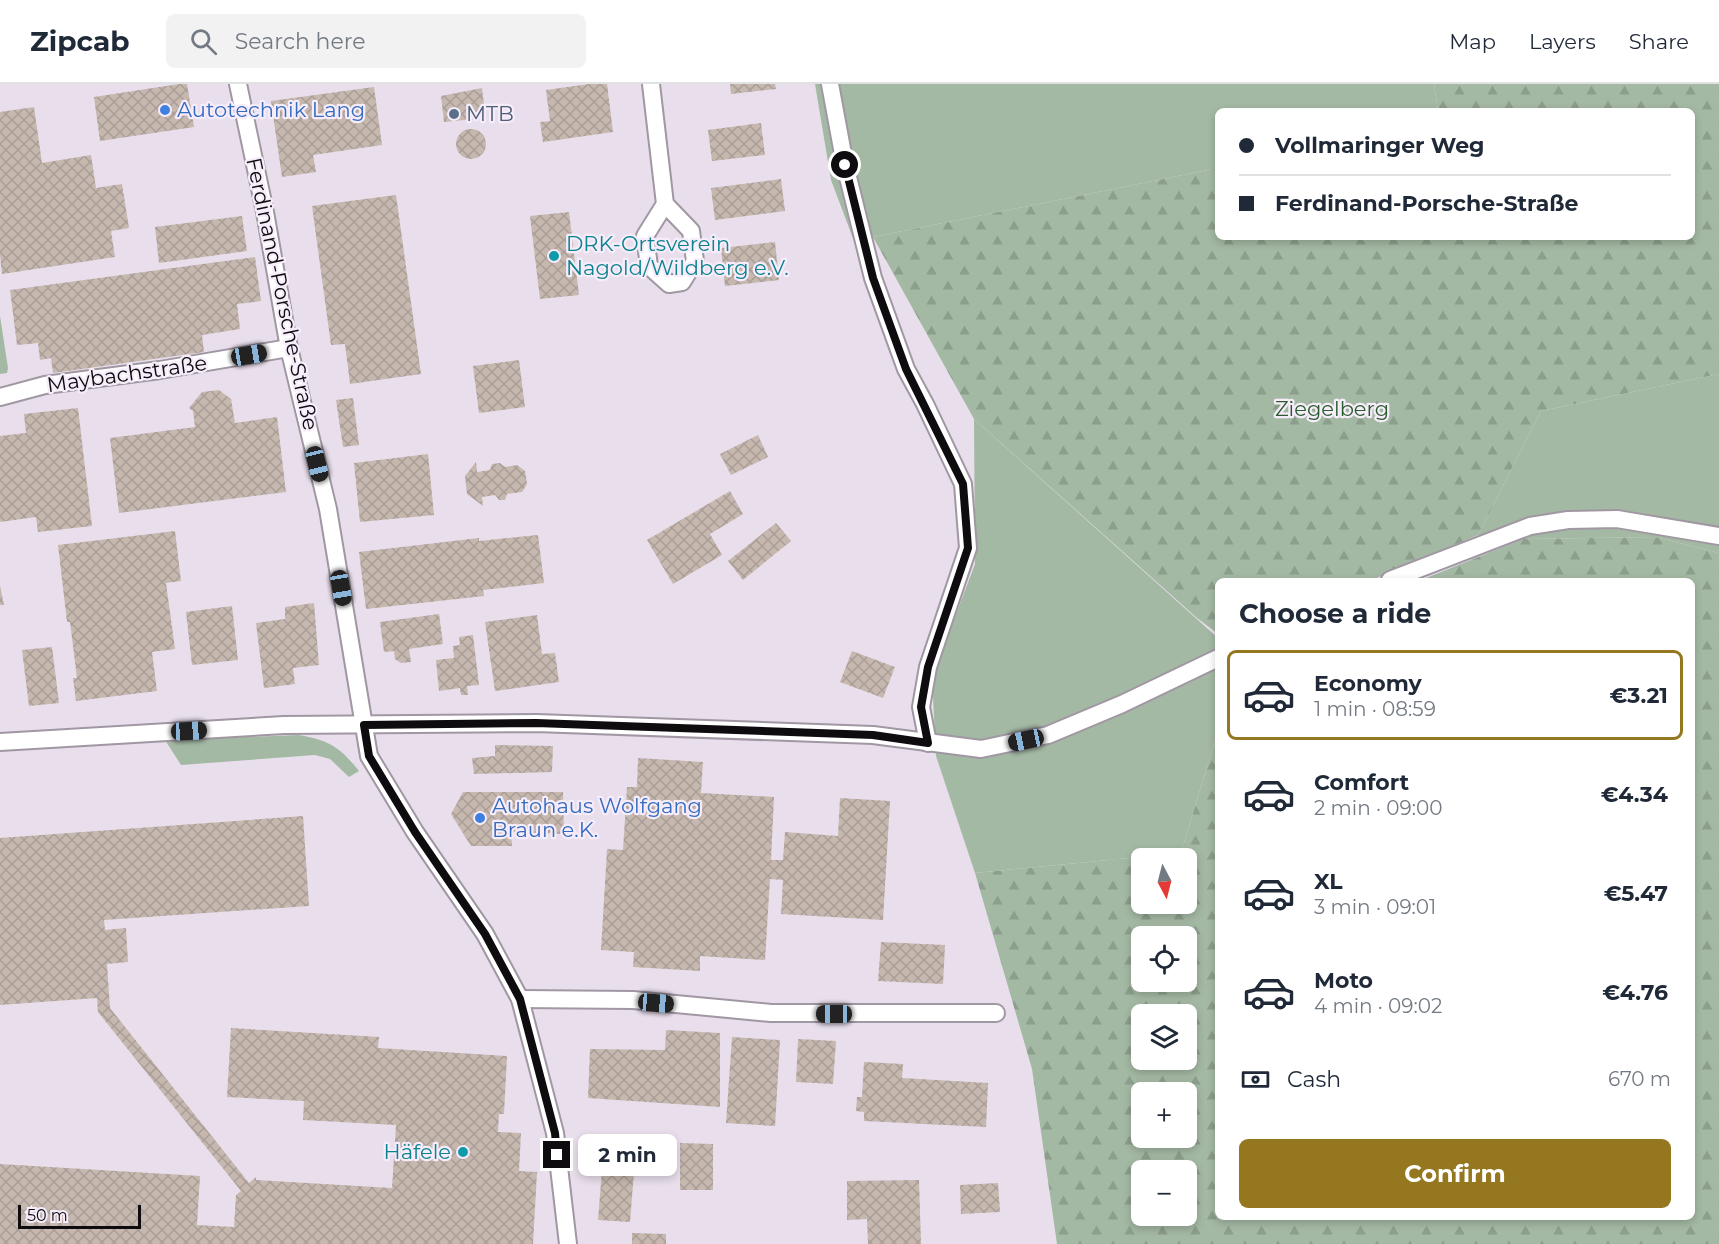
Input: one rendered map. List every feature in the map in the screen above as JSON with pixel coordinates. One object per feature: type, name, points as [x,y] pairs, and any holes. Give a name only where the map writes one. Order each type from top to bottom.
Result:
[{"type":"street","name":"Ferdinand-Porsche-Straße","points":[[238,84],[290,348],[328,509],[369,756],[415,832],[485,934],[520,999],[555,1133],[568,1244]]},
{"type":"street","points":[[651,84],[665,204]]},
{"type":"street","points":[[831,84],[845,165],[873,278],[906,369],[963,484],[968,548],[928,667],[921,707],[928,743]]},
{"type":"street","name":"Maybachstraße","points":[[0,397],[45,385],[160,370],[290,348]]},
{"type":"street","points":[[1395,578],[1530,526],[1568,520],[1617,519],[1719,536]]},
{"type":"street","points":[[0,742],[284,725],[536,723],[873,735],[981,749],[1048,735],[1122,704],[1215,659]]},
{"type":"street","points":[[520,999],[633,1000],[771,1013],[884,1015],[996,1013]]},
{"type":"green space","points":[[815,84],[1434,84],[1438,108],[1215,108],[1215,169],[873,237],[857,249],[831,180]]},
{"type":"green space","name":"Ziegelberg","points":[[1434,84],[1719,84],[1719,374],[1541,411],[1478,535],[1377,578],[1215,578],[1215,632],[974,419],[873,237],[1215,169],[1215,240],[1695,240],[1695,108],[1438,108]]},
{"type":"green space","points":[[0,316],[8,368],[7,373],[0,374]]},
{"type":"green space","points":[[1719,374],[1719,553],[1656,537],[1523,539],[1478,535],[1541,411]]},
{"type":"green space","points":[[974,419],[1215,635],[1215,740],[1183,848],[1131,848],[1131,858],[975,873],[936,756],[932,678],[975,564]]},
{"type":"green space","points":[[1656,537],[1719,553],[1719,1244],[1057,1244],[1032,1069],[975,873],[1131,858],[1131,914],[1197,914],[1197,848],[1183,848],[1215,740],[1215,1220],[1695,1220],[1695,578],[1426,578],[1523,539]]},
{"type":"green space","points":[[298,735],[318,739],[340,750],[359,771],[349,777],[330,759],[315,755],[181,765],[165,740]]},
{"type":"building","points":[[187,84],[194,127],[100,141],[94,97]]},
{"type":"building","points":[[607,84],[613,132],[543,142],[540,122],[550,121],[546,90]]},
{"type":"building","points":[[730,84],[775,84],[776,89],[731,94]]},
{"type":"building","points":[[374,87],[382,145],[313,155],[316,172],[282,177],[271,101]]},
{"type":"building","points":[[482,88],[484,105],[474,119],[444,122],[441,96]]},
{"type":"building","points":[[34,107],[42,163],[91,155],[96,188],[122,184],[129,228],[111,231],[115,257],[2,274],[0,112]]},
{"type":"building","points":[[761,123],[765,155],[712,161],[708,130]]},
{"type":"building","points":[[471,129],[477,130],[485,138],[485,150],[477,158],[471,159],[465,158],[457,150],[456,144],[457,138],[465,130]]},
{"type":"building","points":[[781,179],[785,211],[715,220],[711,188]]},
{"type":"building","points":[[396,195],[421,374],[350,384],[345,344],[331,345],[312,206]]},
{"type":"building","name":"DRK-Ortsverein Nagold/Wildberg e.V.","points":[[569,212],[579,295],[540,299],[530,216]]},
{"type":"building","points":[[242,216],[247,251],[159,263],[155,227]]},
{"type":"building","points":[[775,242],[779,280],[725,286],[721,248]]},
{"type":"building","points":[[255,257],[261,301],[237,304],[240,329],[202,335],[204,352],[53,373],[51,358],[40,360],[38,343],[17,345],[10,290]]},
{"type":"building","points":[[519,360],[525,407],[479,413],[473,366]]},
{"type":"building","points":[[219,390],[231,399],[235,423],[277,417],[286,492],[119,513],[110,438],[195,427],[193,411],[189,408],[202,392]]},
{"type":"building","points":[[353,398],[359,445],[343,447],[336,400]]},
{"type":"building","points":[[78,408],[92,526],[38,532],[36,517],[0,522],[0,436],[26,433],[24,414]]},
{"type":"building","points":[[758,435],[768,457],[731,475],[720,454]]},
{"type":"building","points":[[428,454],[434,515],[360,522],[354,463]]},
{"type":"building","points":[[476,462],[477,472],[490,470],[492,464],[500,463],[505,467],[517,465],[525,471],[527,484],[522,492],[507,494],[505,500],[499,500],[495,495],[482,497],[483,506],[467,494],[465,476]]},
{"type":"building","points":[[730,491],[743,514],[710,534],[722,555],[673,584],[647,540]]},
{"type":"building","points":[[776,523],[791,541],[743,580],[728,561]]},
{"type":"building","points":[[175,531],[181,581],[166,583],[175,649],[152,652],[157,691],[76,701],[73,678],[77,678],[70,622],[67,622],[58,545]]},
{"type":"building","points":[[538,535],[544,583],[483,590],[484,596],[366,609],[359,552],[479,538],[479,541]]},
{"type":"building","points":[[0,586],[4,605],[0,605]]},
{"type":"building","points":[[314,603],[319,665],[293,668],[295,684],[264,688],[256,623],[285,619],[285,607]]},
{"type":"building","points":[[232,606],[238,660],[192,665],[186,612]]},
{"type":"building","points":[[439,614],[443,644],[409,649],[411,662],[401,663],[395,659],[394,651],[384,652],[380,622]]},
{"type":"building","points":[[537,615],[542,654],[555,653],[559,682],[495,691],[485,622]]},
{"type":"building","points":[[473,635],[479,685],[467,686],[468,695],[461,695],[460,688],[439,691],[436,660],[454,658],[453,646],[460,645],[459,637]]},
{"type":"building","points":[[52,647],[59,703],[29,706],[22,650]]},
{"type":"building","points":[[852,651],[895,667],[883,698],[840,682]]},
{"type":"building","points":[[495,745],[553,746],[552,772],[474,774],[472,758],[495,756]]},
{"type":"building","points":[[638,758],[703,762],[701,793],[774,797],[771,860],[783,860],[785,832],[838,836],[840,798],[890,801],[883,920],[781,914],[783,880],[770,879],[765,960],[700,956],[700,971],[633,967],[634,952],[601,950],[607,849],[623,850],[627,787],[637,787]]},
{"type":"building","points":[[463,792],[563,792],[564,834],[511,832],[512,846],[471,846],[451,814]]},
{"type":"building","points":[[303,816],[309,906],[104,920],[105,930],[126,928],[128,962],[107,964],[110,1008],[249,1183],[256,1177],[256,1180],[392,1188],[396,1125],[303,1120],[304,1101],[227,1097],[231,1028],[379,1037],[378,1048],[507,1056],[504,1114],[499,1114],[498,1132],[521,1133],[519,1171],[537,1172],[533,1244],[0,1244],[0,1164],[200,1176],[197,1225],[234,1227],[236,1195],[241,1191],[98,1012],[97,998],[0,1005],[0,838]]},
{"type":"building","points":[[881,942],[945,945],[943,984],[878,981]]},
{"type":"building","points":[[666,1030],[720,1033],[720,1107],[588,1098],[590,1049],[665,1050]]},
{"type":"building","points":[[732,1037],[780,1040],[775,1126],[726,1123]]},
{"type":"building","points":[[798,1039],[836,1041],[833,1084],[796,1082]]},
{"type":"building","points":[[864,1062],[903,1064],[902,1078],[988,1083],[986,1127],[864,1121],[864,1112],[856,1111],[857,1097],[862,1097]]},
{"type":"building","points":[[680,1143],[713,1144],[713,1190],[680,1190]]},
{"type":"building","points":[[602,1170],[634,1172],[630,1222],[598,1220]]},
{"type":"building","points":[[919,1180],[921,1244],[868,1244],[867,1219],[847,1220],[847,1181]]},
{"type":"building","points":[[998,1183],[1000,1212],[961,1214],[960,1185]]},
{"type":"building","points":[[632,1233],[666,1234],[666,1244],[632,1244]]},
{"type":"place","name":"Autotechnik Lang","points":[[165,110]]},
{"type":"place","name":"MTB","points":[[454,114]]},
{"type":"place","name":"DRK-Ortsverein Nagold/Wildberg e.V.","points":[[554,256]]},
{"type":"place","name":"Autohaus Wolfgang Braun e.K.","points":[[480,818]]},
{"type":"place","name":"Häfele","points":[[463,1152]]},
{"type":"route","points":[[557,1155],[555,1133],[520,999],[485,934],[415,832],[369,756],[364,725],[536,723],[873,735],[928,743],[921,707],[928,667],[968,548],[963,484],[906,369],[873,278],[845,165]]}]
